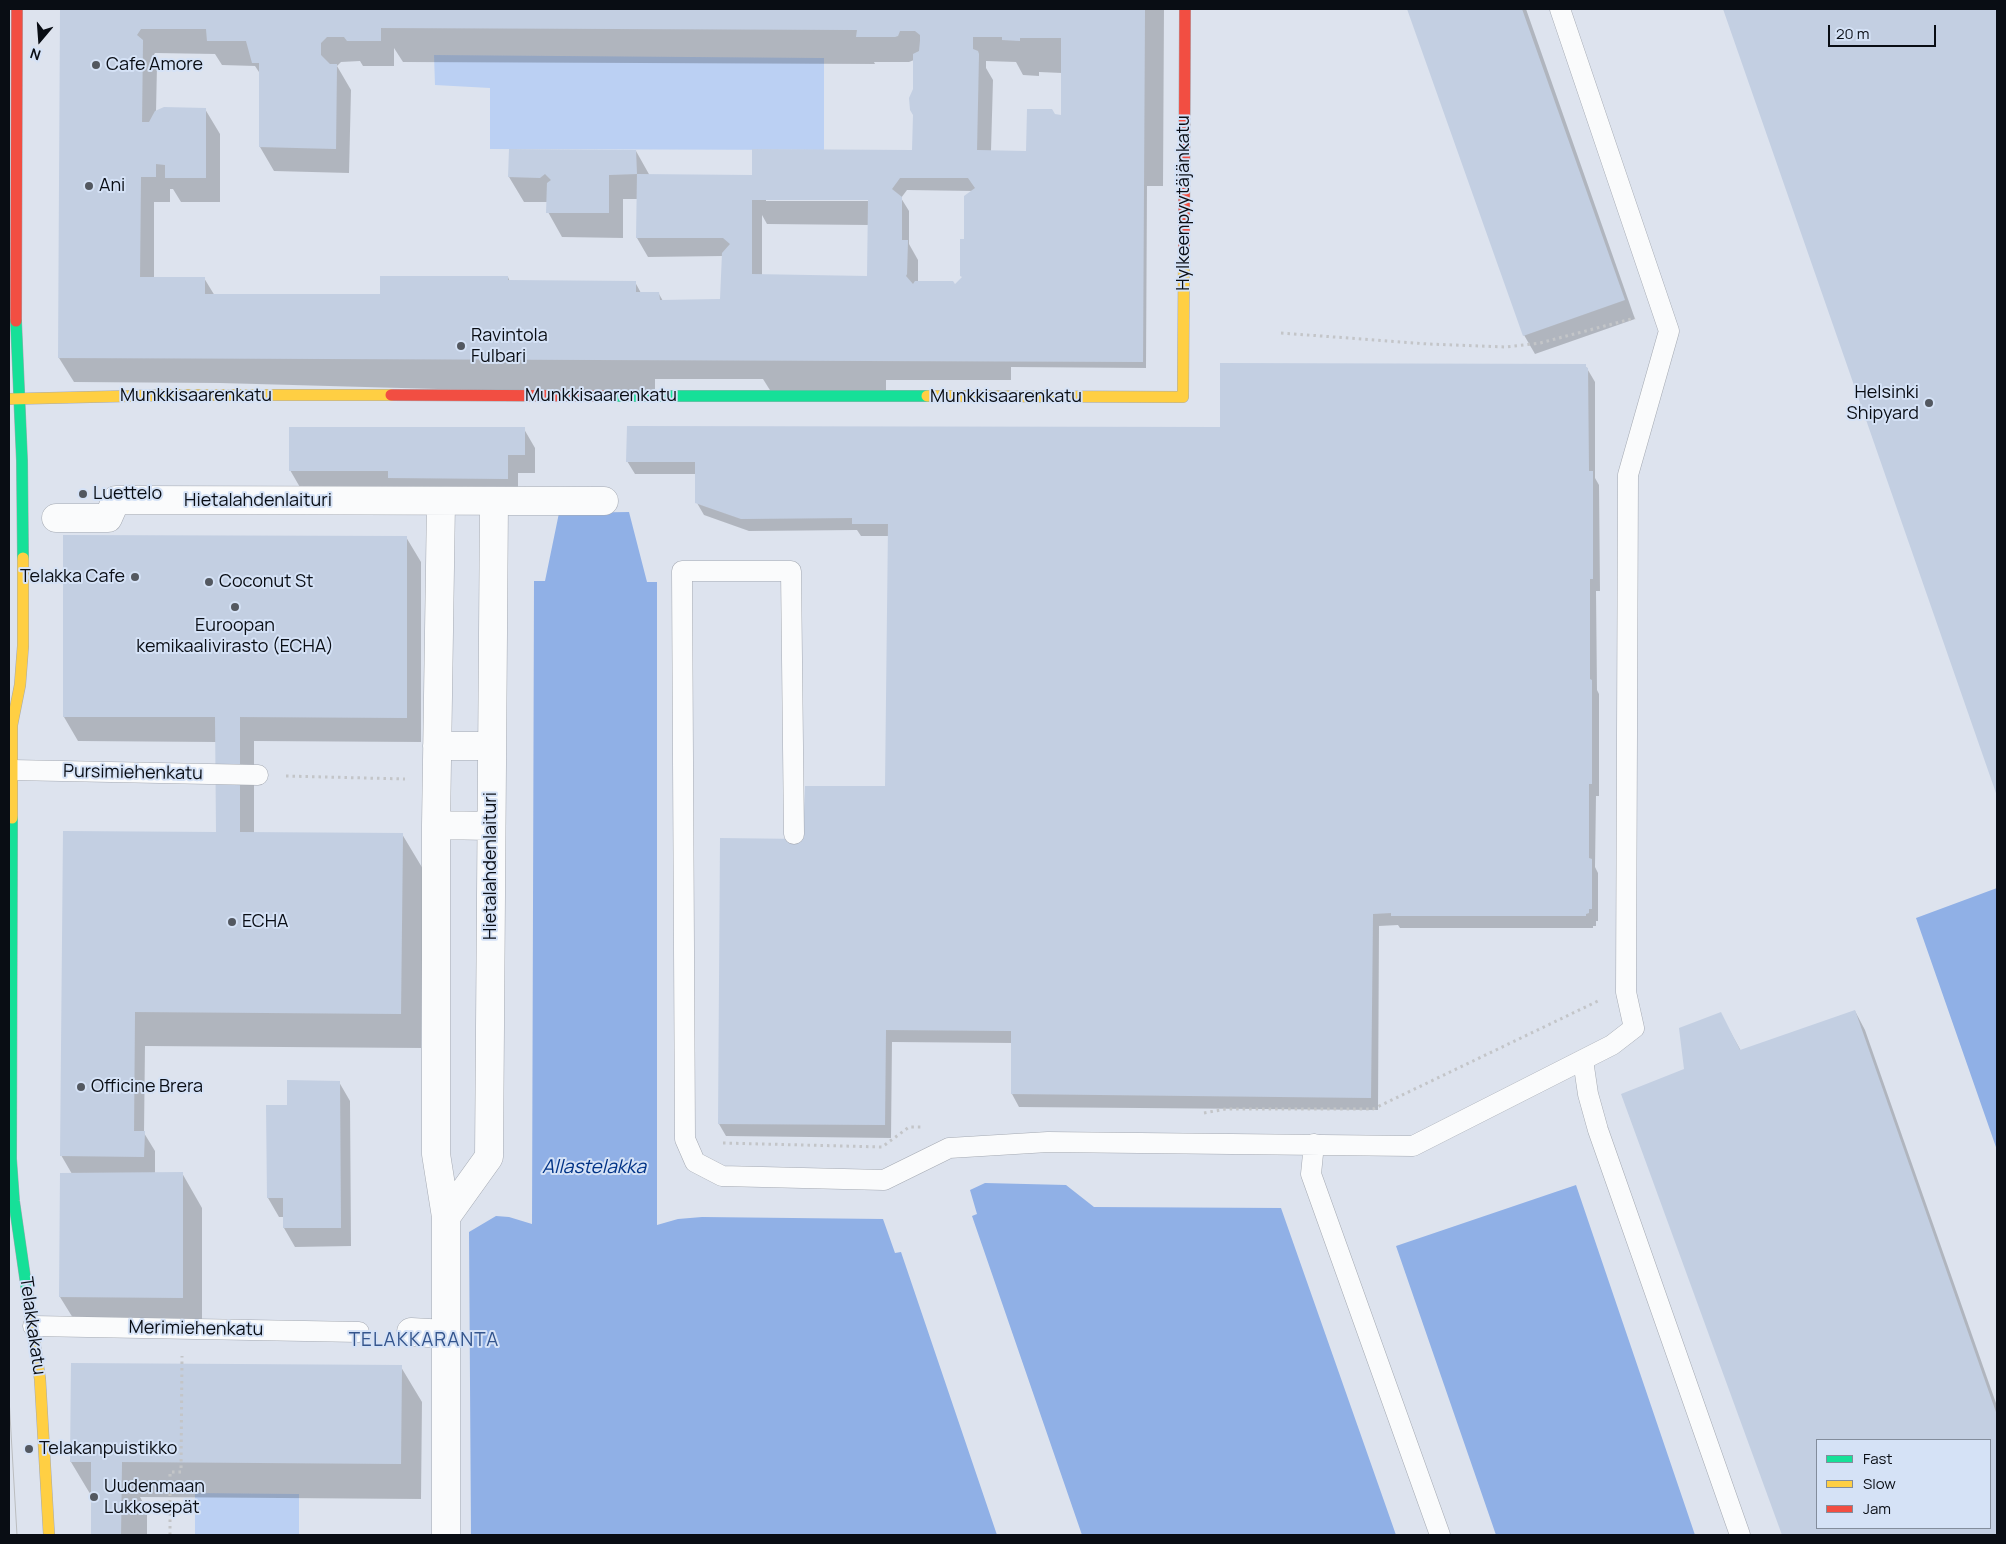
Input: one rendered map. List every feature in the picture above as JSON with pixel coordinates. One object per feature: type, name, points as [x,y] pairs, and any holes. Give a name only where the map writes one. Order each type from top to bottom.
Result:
[{"type":"street","name":"Telakkakatu","points":[[17,9],[16,346],[14,399],[22,461],[23,646],[20,685],[12,724],[10,770],[11,1159],[14,1201],[40,1379],[49,1535]]},
{"type":"street","name":"Hylkeenpyytäjänkatu","points":[[1183,397],[1185,9]]},
{"type":"street","name":"Munkkisaarenkatu","points":[[14,399],[171,395],[1183,397]]},
{"type":"street","name":"Hietalahdenlaituri","points":[[56,518],[108,518],[116,500],[604,501]]},
{"type":"street","points":[[441,502],[436,780],[436,1154],[446,1217],[446,1535]]},
{"type":"street","name":"Hietalahdenlaituri","points":[[446,1217],[488,1156],[494,502]]},
{"type":"street","points":[[437,746],[492,746]]},
{"type":"street","points":[[436,826],[491,826]]},
{"type":"street","points":[[411,1332],[446,1334]]},
{"type":"lane","points":[[794,834],[791,571],[682,571],[685,1139],[695,1162],[722,1176],[884,1180],[949,1148],[1048,1142],[1413,1146],[1612,1045],[1634,1028],[1626,992],[1628,475],[1669,331],[1560,9]]},
{"type":"lane","name":"Pursimiehenkatu","points":[[10,770],[258,775]]},
{"type":"lane","points":[[1583,1060],[1588,1094],[1598,1130],[1740,1535]]},
{"type":"lane","points":[[1314,1144],[1312,1174],[1440,1535]]},
{"type":"lane","name":"Merimiehenkatu","points":[[33,1326],[359,1332]]},
{"type":"path","points":[[1281,333],[1506,348],[1540,343],[1642,316]]},
{"type":"path","points":[[258,775],[436,780]]},
{"type":"path","points":[[1198,1114],[1226,1109],[1373,1109],[1604,998],[1612,1045]]},
{"type":"path","points":[[695,1162],[715,1142],[882,1146],[909,1127],[927,1127]]},
{"type":"path","points":[[170,1535],[170,1472],[181,1472],[182,1328]]},
{"type":"shaded area","points":[[434,55],[824,58],[824,150],[490,149],[490,88],[435,85]]},
{"type":"shaded area","points":[[195,1493],[299,1494],[299,1535],[195,1535]]},
{"type":"water","name":"Allastelakka","points":[[629,512],[647,582],[657,582],[657,1225],[678,1219],[702,1217],[883,1219],[895,1253],[901,1252],[997,1535],[471,1535],[469,1232],[496,1216],[509,1217],[532,1224],[534,581],[545,581],[559,513]]},
{"type":"water","points":[[1997,888],[1997,1150],[1916,918]]},
{"type":"water","points":[[985,1183],[1066,1185],[1094,1207],[1281,1208],[1396,1535],[1082,1535],[972,1216],[977,1214],[970,1190]]},
{"type":"water","points":[[1576,1185],[1695,1535],[1496,1535],[1396,1246]]},
{"type":"building","points":[[60,9],[1145,9],[1143,362],[58,358]],"holes":[[[381,28],[857,30],[856,37],[895,37],[898,36],[900,31],[915,31],[920,35],[920,41],[919,51],[913,54],[913,89],[909,98],[910,110],[913,115],[912,150],[752,149],[752,175],[637,174],[636,238],[723,238],[730,244],[722,253],[720,299],[660,300],[659,292],[636,292],[636,281],[508,280],[508,276],[380,276],[380,294],[205,294],[205,277],[140,277],[141,177],[156,177],[156,164],[165,165],[165,178],[206,178],[206,108],[164,107],[155,111],[149,122],[142,122],[143,40],[137,35],[141,29],[206,29],[207,41],[246,41],[252,63],[259,63],[259,147],[336,149],[337,64],[330,64],[321,55],[321,43],[327,37],[344,37],[347,41],[381,41]],[[973,37],[1002,37],[1002,40],[1020,41],[1020,38],[1061,38],[1061,115],[1055,114],[1052,109],[1027,109],[1026,151],[977,150],[979,54],[978,51],[973,49]],[[900,178],[968,178],[975,188],[964,196],[964,239],[960,239],[960,276],[962,277],[955,284],[953,281],[915,281],[913,284],[906,276],[908,240],[902,240],[902,197],[892,189]],[[752,200],[868,200],[867,276],[752,274]]]},
{"type":"building","points":[[1407,9],[1522,9],[1625,300],[1523,336]]},
{"type":"building","name":"Helsinki Shipyard","points":[[1723,9],[1997,9],[1997,796]]},
{"type":"building","points":[[509,149],[636,150],[637,174],[609,175],[609,213],[546,213],[547,183],[551,180],[545,174],[540,178],[508,177]]},
{"type":"building","points":[[1220,363],[1586,364],[1588,368],[1589,471],[1593,471],[1593,579],[1590,579],[1592,784],[1589,784],[1589,858],[1592,859],[1592,909],[1589,909],[1589,913],[1586,916],[1391,916],[1391,913],[1373,914],[1371,1098],[1011,1094],[1011,1031],[886,1030],[885,1125],[718,1124],[720,838],[803,839],[805,786],[885,786],[888,524],[852,524],[852,518],[741,519],[695,503],[695,462],[626,462],[627,426],[1220,427]]},
{"type":"building","points":[[289,427],[525,427],[525,455],[508,455],[508,479],[388,478],[388,471],[289,471]]},
{"type":"building","points":[[63,535],[407,536],[407,718],[240,717],[240,832],[403,833],[401,1014],[135,1012],[134,1131],[145,1131],[144,1157],[60,1156],[63,831],[216,832],[215,717],[63,717]]},
{"type":"building","points":[[1855,1010],[1997,1415],[1997,1535],[1782,1535],[1621,1094],[1684,1069],[1679,1028],[1721,1012],[1740,1050]]},
{"type":"building","points":[[287,1080],[340,1081],[341,1228],[283,1228],[283,1198],[267,1198],[266,1105],[287,1105]]},
{"type":"building","points":[[183,1172],[183,1298],[59,1297],[60,1173]]},
{"type":"building","points":[[71,1363],[402,1365],[401,1464],[122,1462],[121,1535],[91,1535],[91,1462],[70,1462]]},
{"type":"tram line","points":[[9,1398],[17,1535]]},
{"type":"traffic: fast","points":[[16,321],[22,461],[23,558]]},
{"type":"traffic: fast","points":[[610,396],[927,396]]},
{"type":"traffic: fast","points":[[12,818],[11,1159],[14,1201],[30,1312]]},
{"type":"traffic: slow","points":[[927,396],[1183,397],[1184,248]]},
{"type":"traffic: slow","points":[[9,399],[171,395],[391,395]]},
{"type":"traffic: slow","points":[[12,818],[12,725],[20,685],[23,646],[23,558]]},
{"type":"traffic: slow","points":[[30,1312],[40,1379],[49,1535]]},
{"type":"traffic: jam","points":[[16,321],[17,9]]},
{"type":"traffic: jam","points":[[1184,248],[1185,9]]},
{"type":"traffic: jam","points":[[391,395],[610,396]]},
{"type":"place","name":"Cafe Amore","points":[[96,65]]},
{"type":"place","name":"Ani","points":[[89,186]]},
{"type":"place","name":"Ravintola Fulbari","points":[[461,346]]},
{"type":"place","name":"Helsinki Shipyard","points":[[1929,403]]},
{"type":"place","name":"Luettelo","points":[[83,494]]},
{"type":"place","name":"Telakka Cafe","points":[[135,577]]},
{"type":"place","name":"Coconut St","points":[[209,582]]},
{"type":"place","name":"Euroopan kemikaalivirasto (ECHA)","points":[[235,607]]},
{"type":"place","name":"ECHA","points":[[232,922]]},
{"type":"place","name":"Officine Brera","points":[[81,1087]]},
{"type":"place","name":"Telakanpuistikko","points":[[29,1449]]},
{"type":"place","name":"Uudenmaan Lukkosepät","points":[[94,1497]]},
{"type":"district","name":"TELAKKARANTA","points":[[424,1341]]}]
